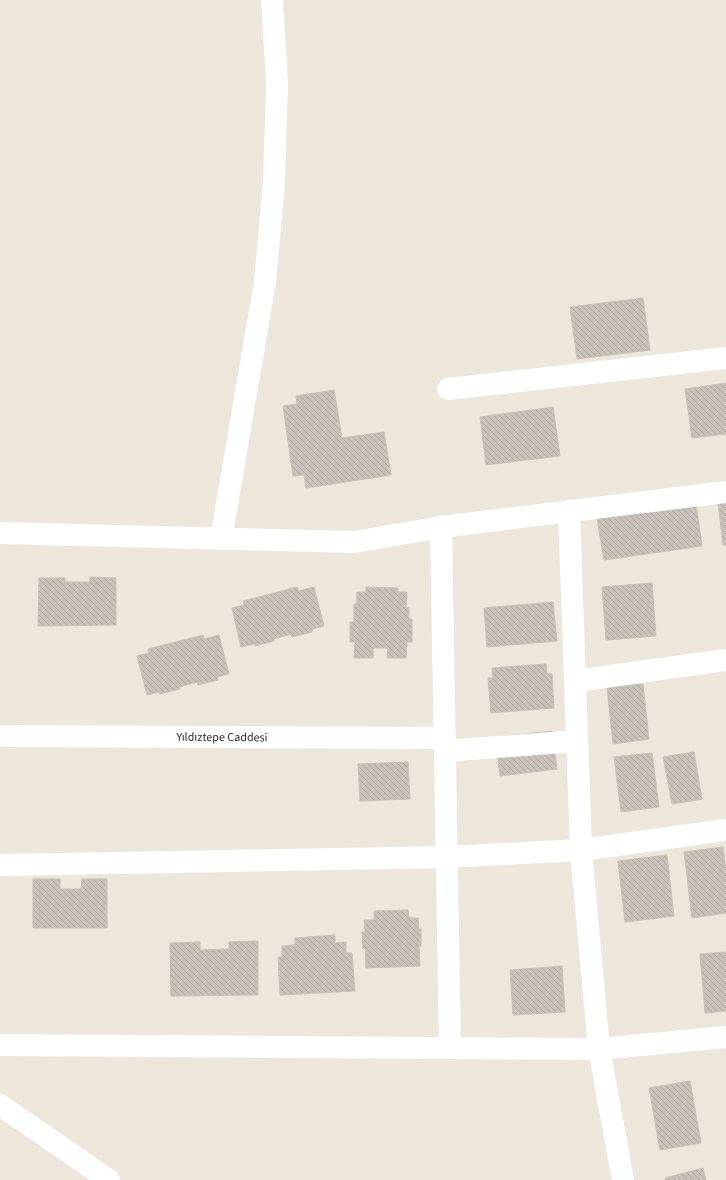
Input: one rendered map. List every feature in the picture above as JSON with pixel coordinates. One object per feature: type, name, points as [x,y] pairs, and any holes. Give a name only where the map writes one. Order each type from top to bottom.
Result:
[{"type":"street","points":[[221,539],[265,282],[274,182],[277,90],[272,0]]},
{"type":"street","points":[[448,389],[726,358]]},
{"type":"street","points":[[0,533],[355,542],[441,527],[726,492]]},
{"type":"street","points":[[569,511],[581,850],[599,1049],[623,1180]]},
{"type":"street","points":[[441,527],[450,1048]]},
{"type":"street","points":[[575,681],[726,660]]},
{"type":"street","name":"Yıldıztepe Caddesi","points":[[0,736],[444,745],[577,741]]},
{"type":"street","points":[[0,865],[446,857],[581,850],[726,830]]},
{"type":"street","points":[[0,1045],[599,1049],[726,1037]]},
{"type":"street","points":[[0,1104],[109,1180]]},
{"type":"building","points":[[643,298],[650,350],[577,359],[570,307]]},
{"type":"building","points":[[726,383],[726,434],[692,438],[685,389]]},
{"type":"building","points":[[334,390],[342,438],[384,432],[391,475],[306,488],[304,475],[293,476],[283,406],[297,404],[296,396]]},
{"type":"building","points":[[553,407],[560,456],[486,465],[480,417]]},
{"type":"building","points":[[726,502],[726,545],[723,545],[718,503]]},
{"type":"building","points":[[696,504],[702,546],[604,560],[597,518]]},
{"type":"building","points":[[90,577],[116,578],[116,625],[38,626],[39,578],[65,578],[65,582],[90,582]]},
{"type":"building","points":[[652,583],[656,636],[606,640],[602,587]]},
{"type":"building","points":[[297,587],[299,591],[314,587],[324,626],[312,629],[312,632],[292,637],[291,634],[274,639],[274,641],[255,646],[254,644],[241,647],[232,608],[244,605],[243,601]]},
{"type":"building","points":[[366,587],[398,588],[398,592],[407,592],[406,608],[409,607],[409,619],[412,619],[412,642],[407,642],[406,658],[387,658],[388,648],[373,648],[373,658],[354,658],[355,642],[350,642],[350,622],[354,622],[354,604],[357,604],[357,592],[366,592]]},
{"type":"building","points":[[553,602],[557,641],[487,647],[484,608]]},
{"type":"building","points":[[203,635],[204,639],[219,635],[229,674],[217,677],[218,680],[198,685],[197,682],[179,687],[180,689],[160,694],[159,692],[147,695],[137,656],[149,653],[148,649]]},
{"type":"building","points":[[546,664],[547,674],[552,674],[554,708],[491,713],[488,678],[493,678],[492,668]]},
{"type":"building","points":[[643,684],[649,739],[613,744],[607,688]]},
{"type":"building","points":[[552,731],[557,769],[500,776],[495,737]]},
{"type":"building","points":[[694,752],[702,799],[672,804],[663,757]]},
{"type":"building","points":[[652,753],[659,807],[621,812],[614,757]]},
{"type":"building","points":[[408,762],[410,799],[360,801],[358,764]]},
{"type":"building","points":[[723,847],[726,870],[726,913],[692,918],[684,852]]},
{"type":"building","points":[[667,855],[674,916],[625,922],[618,861]]},
{"type":"building","points":[[33,879],[60,879],[60,889],[81,889],[82,879],[107,879],[107,928],[33,928]]},
{"type":"building","points":[[408,910],[409,918],[418,918],[419,929],[421,929],[421,946],[419,946],[420,966],[366,968],[365,948],[363,949],[362,932],[365,932],[364,920],[374,920],[374,911]]},
{"type":"building","points":[[335,935],[335,943],[346,942],[346,953],[352,953],[355,991],[280,995],[278,957],[282,957],[282,946],[295,945],[295,938]]},
{"type":"building","points":[[258,941],[258,995],[171,996],[170,943],[200,942],[200,950],[229,949],[229,942]]},
{"type":"building","points":[[726,952],[726,1011],[705,1013],[700,954]]},
{"type":"building","points":[[562,966],[565,1012],[513,1015],[510,970]]},
{"type":"building","points":[[690,1081],[701,1143],[660,1150],[649,1088]]},
{"type":"building","points":[[703,1168],[706,1180],[665,1180],[665,1178]]}]
